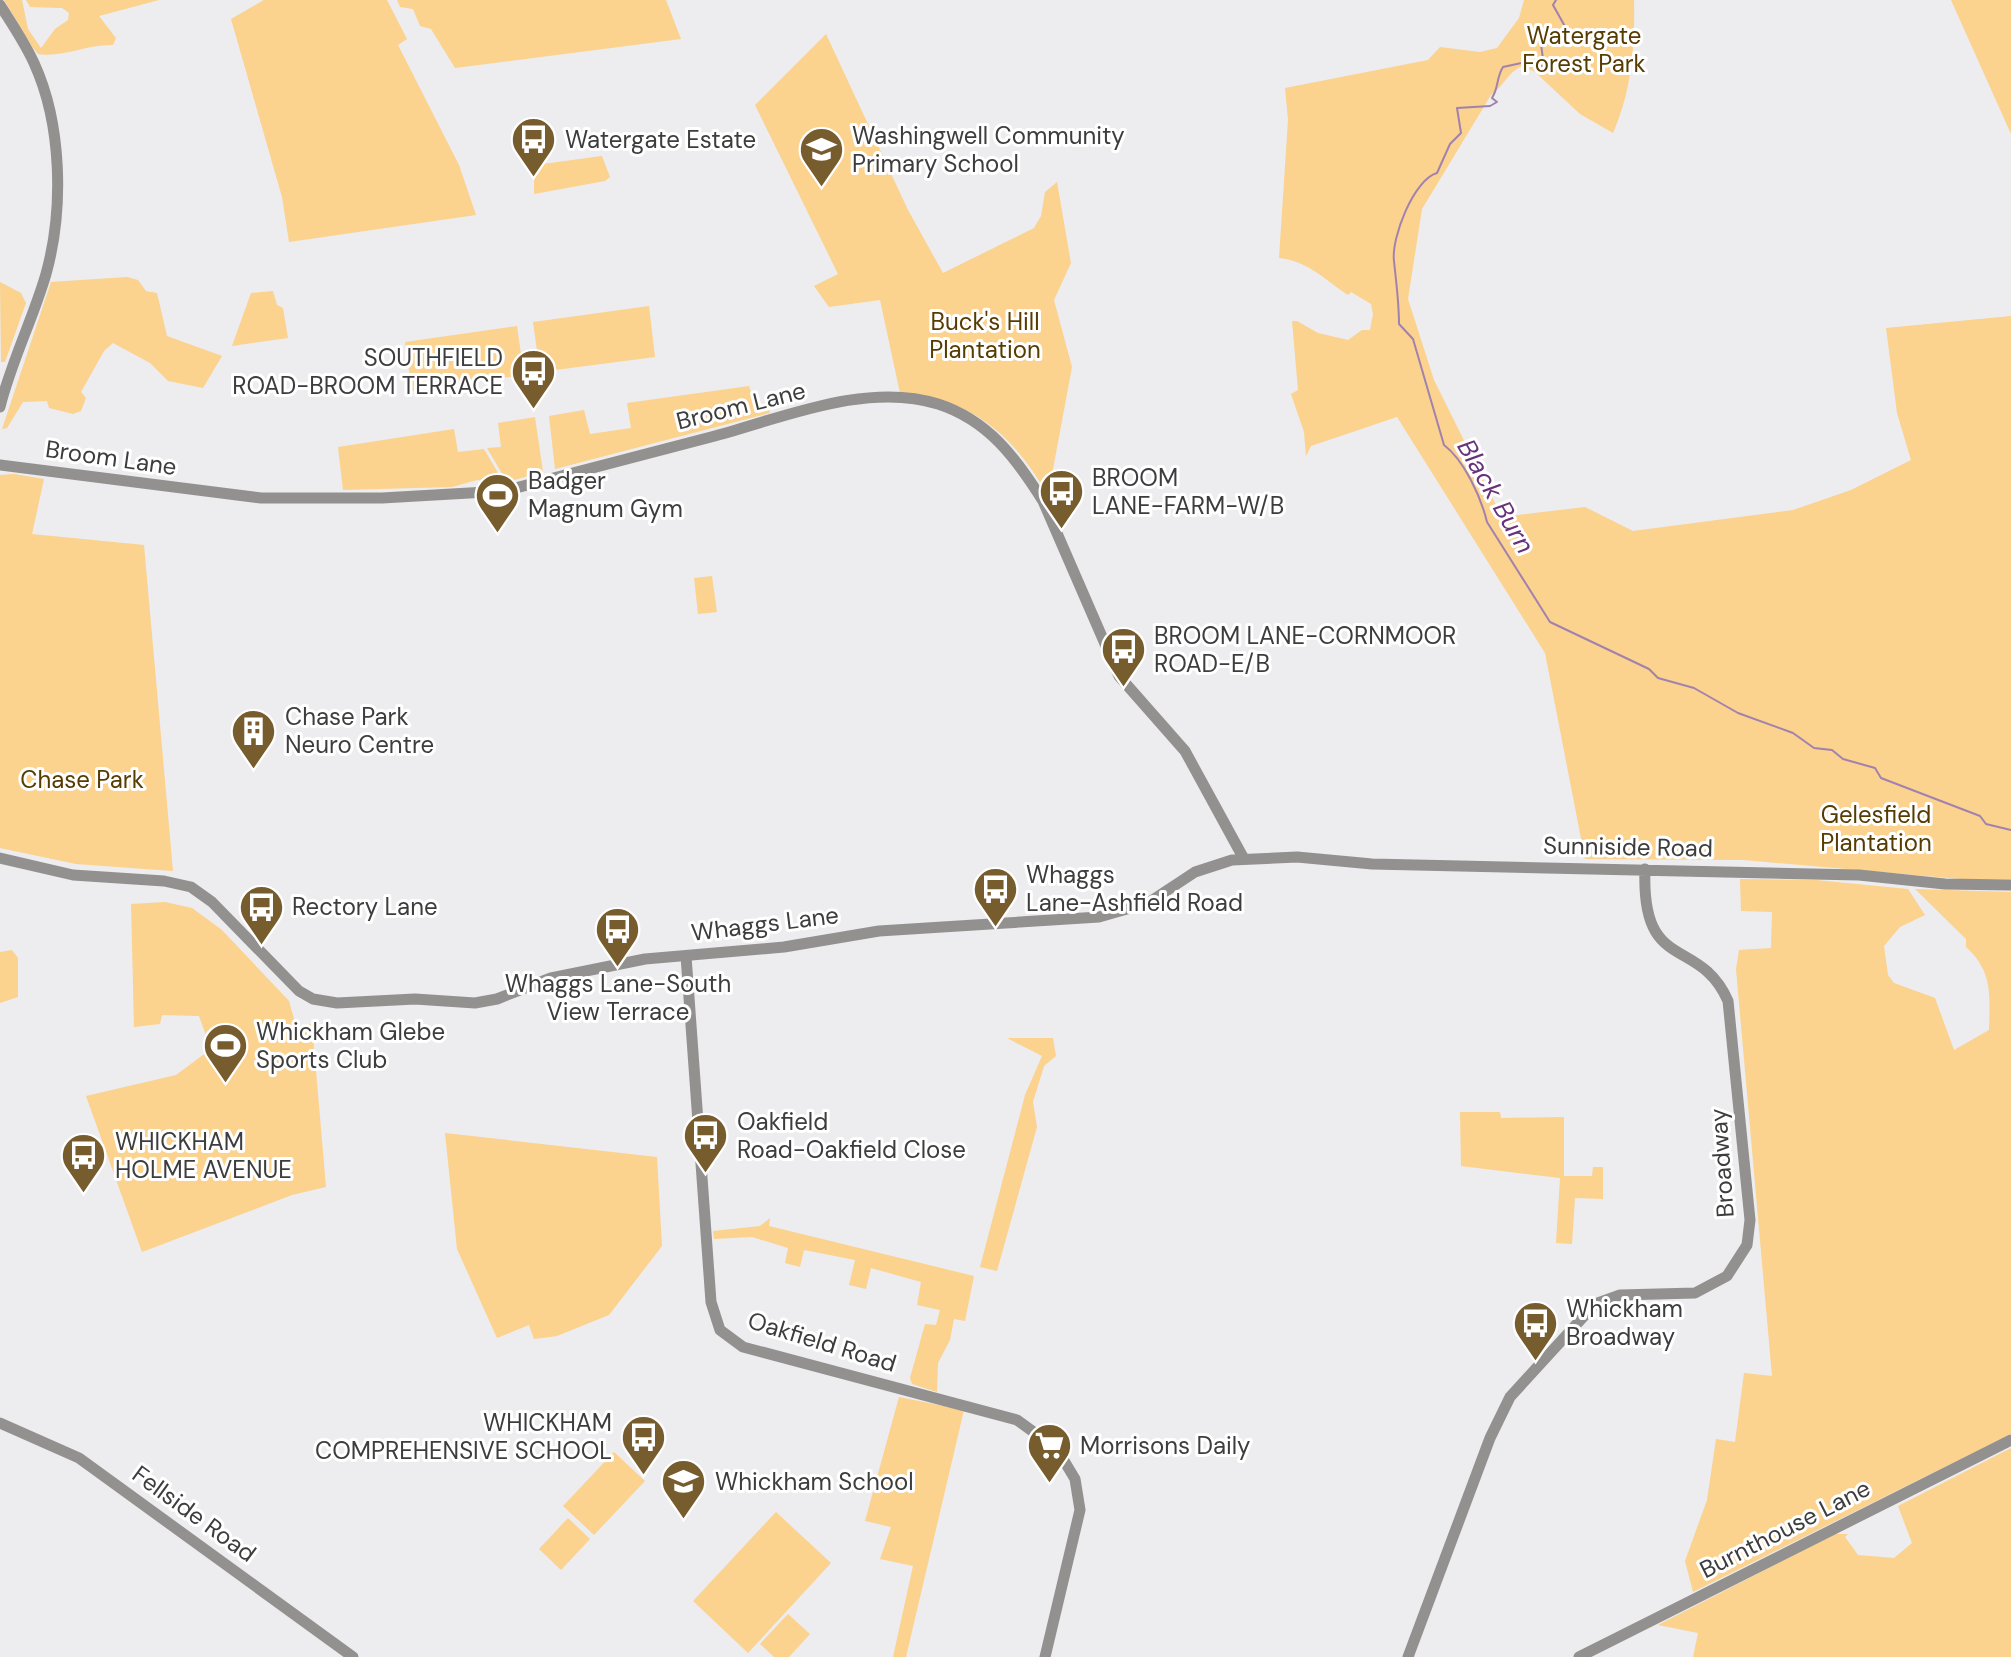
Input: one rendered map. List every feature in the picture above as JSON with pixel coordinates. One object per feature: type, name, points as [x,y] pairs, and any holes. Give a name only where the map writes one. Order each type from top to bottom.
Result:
[{"type":"street","points":[[0,5],[34,63],[51,116],[55,186],[52,245],[45,275],[0,407]]},
{"type":"street","name":"Broom Lane","points":[[0,465],[261,498],[466,496],[504,491],[836,405],[894,398],[936,404],[967,416],[990,433],[1029,478],[1043,501],[1119,676],[1185,751],[1244,859]]},
{"type":"street","name":"Whaggs Lane","points":[[0,858],[73,875],[164,881],[191,887],[212,902],[306,996],[328,1002],[415,999],[465,1004],[497,999],[576,973],[636,961],[784,947],[879,931],[1099,917],[1148,903],[1205,867],[1244,859]]},
{"type":"street","name":"Sunniside Road","points":[[1244,859],[1859,875],[1945,884],[2011,885]]},
{"type":"street","name":"Broadway","points":[[1408,1657],[1490,1438],[1510,1397],[1529,1373],[1595,1304],[1620,1295],[1679,1295],[1705,1290],[1727,1276],[1747,1245],[1750,1220],[1731,1015],[1722,988],[1712,977],[1667,946],[1653,930],[1644,901],[1645,869]]},
{"type":"street","name":"Oakfield Road","points":[[686,956],[705,1237],[711,1302],[720,1330],[743,1347],[1017,1420],[1057,1449],[1075,1479],[1080,1510],[1045,1657]]},
{"type":"street","name":"Fellside Road","points":[[0,1423],[79,1458],[353,1657]]},
{"type":"street","name":"Burnthouse Lane","points":[[1579,1657],[2011,1440]]},
{"type":"green space","points":[[4,0],[22,0],[28,29],[41,48],[55,29],[68,20],[69,13],[62,8],[30,7],[26,0],[159,0],[99,16],[116,38],[113,45],[47,55],[38,54],[33,48]]},
{"type":"green space","points":[[264,0],[387,0],[407,39],[398,45],[459,165],[476,215],[289,242],[282,197],[231,19]]},
{"type":"green space","points":[[397,0],[666,0],[681,39],[455,68],[431,29],[420,26],[413,9],[400,7]]},
{"type":"green space","points":[[1524,0],[1634,0],[1634,34],[1628,84],[1613,133],[1580,114],[1535,72],[1522,66],[1491,95],[1422,209],[1408,299],[1434,380],[1502,517],[1585,507],[1633,531],[1793,510],[1851,490],[1911,460],[1897,413],[1886,328],[2011,316],[2011,879],[1960,879],[1743,860],[1585,859],[1545,653],[1397,417],[1311,446],[1306,456],[1304,432],[1291,394],[1298,390],[1292,321],[1318,333],[1348,340],[1362,330],[1370,330],[1373,314],[1371,304],[1351,292],[1348,295],[1299,263],[1279,258],[1288,120],[1285,88],[1428,60],[1440,47],[1480,52],[1497,48],[1519,18]]},
{"type":"green space","points":[[1951,0],[2011,0],[2011,134]]},
{"type":"green space","name":"Buck's Hill Plantation","points":[[826,34],[908,210],[943,273],[1034,228],[1041,216],[1045,192],[1057,182],[1071,263],[1054,300],[1072,367],[1048,496],[1021,455],[988,424],[948,402],[900,393],[880,300],[829,307],[814,286],[838,274],[755,105]]},
{"type":"green space","points":[[602,156],[610,177],[605,181],[534,194],[534,176],[528,166]]},
{"type":"green space","points":[[127,277],[138,280],[146,291],[157,293],[167,336],[222,356],[203,388],[168,381],[150,363],[113,343],[104,351],[81,392],[86,398],[81,411],[73,414],[49,408],[47,401],[23,402],[7,428],[2,429],[51,282]]},
{"type":"green space","points":[[0,282],[21,293],[26,303],[5,362],[1,362]]},
{"type":"green space","points":[[273,291],[277,305],[283,308],[288,338],[232,346],[251,293]]},
{"type":"green space","points":[[649,306],[655,357],[540,372],[533,322]]},
{"type":"green space","points":[[517,326],[524,375],[412,391],[405,342]]},
{"type":"green space","points":[[749,386],[757,409],[768,407],[770,413],[555,469],[549,416],[584,410],[590,434],[631,428],[627,403]]},
{"type":"green space","points":[[535,417],[543,472],[507,482],[487,448],[501,447],[498,423]]},
{"type":"green space","points":[[454,429],[458,452],[484,449],[504,483],[477,480],[452,487],[343,490],[338,447]]},
{"type":"green space","name":"Chase Park","points":[[0,475],[44,479],[32,534],[144,545],[173,871],[76,864],[0,848]]},
{"type":"green space","points":[[712,576],[717,612],[698,614],[694,578]]},
{"type":"green space","points":[[1740,879],[1816,880],[1908,889],[1925,915],[1900,927],[1884,946],[1888,975],[1894,983],[1935,998],[1954,1050],[1989,1030],[1988,985],[1981,965],[1966,947],[1966,939],[1915,889],[2011,892],[2011,1434],[1693,1592],[1685,1561],[1707,1500],[1716,1439],[1735,1442],[1744,1373],[1772,1376],[1736,969],[1739,950],[1771,948],[1772,912],[1741,911]]},
{"type":"green space","name":"Whickham Glebe Sports Club","points":[[165,902],[192,908],[222,930],[289,1001],[296,1026],[312,1024],[326,1187],[292,1195],[142,1252],[86,1096],[176,1075],[211,1049],[199,1016],[162,1015],[160,1024],[134,1027],[131,904]]},
{"type":"green space","points":[[12,950],[18,958],[18,997],[0,1003],[0,952]]},
{"type":"green space","points":[[1007,1038],[1053,1038],[1056,1056],[1044,1066],[1033,1102],[1037,1127],[997,1271],[980,1267],[1025,1095],[1042,1056]]},
{"type":"green space","points":[[1460,1112],[1500,1112],[1501,1118],[1564,1117],[1564,1176],[1592,1176],[1593,1167],[1603,1167],[1603,1199],[1575,1198],[1572,1244],[1556,1243],[1560,1178],[1461,1166]]},
{"type":"green space","points":[[445,1133],[657,1157],[662,1246],[609,1315],[557,1336],[534,1339],[529,1325],[497,1338],[457,1249]]},
{"type":"green space","points":[[770,1218],[769,1226],[974,1276],[965,1321],[954,1319],[950,1340],[938,1363],[937,1392],[912,1384],[910,1378],[925,1324],[936,1325],[940,1310],[917,1305],[921,1282],[871,1268],[866,1289],[849,1285],[855,1260],[804,1250],[800,1267],[785,1263],[788,1248],[752,1237],[714,1239],[713,1231],[760,1226]]},
{"type":"green space","points":[[899,1397],[964,1410],[906,1657],[893,1657],[913,1566],[880,1559],[891,1527],[865,1521]]},
{"type":"green space","points":[[2011,1448],[2011,1657],[1693,1657],[1698,1633],[1658,1625],[1835,1534],[1848,1534],[1845,1537],[1858,1555],[1894,1558],[1912,1543],[1898,1506]]},
{"type":"green space","points":[[614,1452],[645,1481],[594,1535],[563,1506]]},
{"type":"green space","points":[[776,1512],[831,1563],[748,1653],[693,1601]]},
{"type":"green space","points":[[568,1518],[590,1539],[561,1570],[539,1549]]},
{"type":"green space","points":[[788,1614],[810,1634],[789,1657],[774,1657],[760,1644]]},
{"type":"waterway","name":"Black Burn","points":[[1556,0],[1553,5],[1567,30],[1541,44],[1544,67],[1526,62],[1503,67],[1492,98],[1497,102],[1490,106],[1457,108],[1461,133],[1450,144],[1437,173],[1428,178],[1412,197],[1396,238],[1394,261],[1399,324],[1413,339],[1444,445],[1465,469],[1487,522],[1550,622],[1649,669],[1658,678],[1694,688],[1738,713],[1793,733],[1814,748],[1832,750],[1843,759],[1875,768],[1881,778],[1980,816],[1986,824],[2011,830]]},
{"type":"place","name":"Watergate Estate","points":[[534,179]]},
{"type":"place","name":"Washingwell Community Primary School","points":[[821,189]]},
{"type":"place","name":"SOUTHFIELD ROAD-BROOM TERRACE","points":[[534,411]]},
{"type":"place","name":"BROOM LANE-FARM-W/B","points":[[1061,531]]},
{"type":"place","name":"Badger Magnum Gym","points":[[497,534]]},
{"type":"place","name":"BROOM LANE-CORNMOOR ROAD-E/B","points":[[1123,689]]},
{"type":"place","name":"Chase Park Neuro Centre","points":[[254,770]]},
{"type":"place","name":"Whaggs Lane-Ashfield Road","points":[[995,928]]},
{"type":"place","name":"Rectory Lane","points":[[261,946]]},
{"type":"place","name":"Whaggs Lane-South View Terrace","points":[[618,969]]},
{"type":"place","name":"Whickham Glebe Sports Club","points":[[225,1085]]},
{"type":"place","name":"Oakfield Road-Oakfield Close","points":[[706,1175]]},
{"type":"place","name":"WHICKHAM HOLME AVENUE","points":[[84,1195]]},
{"type":"place","name":"Whickham Broadway","points":[[1535,1362]]},
{"type":"place","name":"WHICKHAM COMPREHENSIVE SCHOOL","points":[[643,1476]]},
{"type":"place","name":"Morrisons Daily","points":[[1049,1485]]},
{"type":"place","name":"Whickham School","points":[[684,1521]]},
{"type":"park label","name":"Watergate Forest Park","points":[[1584,50]]},
{"type":"park label","name":"Gelesfield Plantation","points":[[1876,829]]}]
